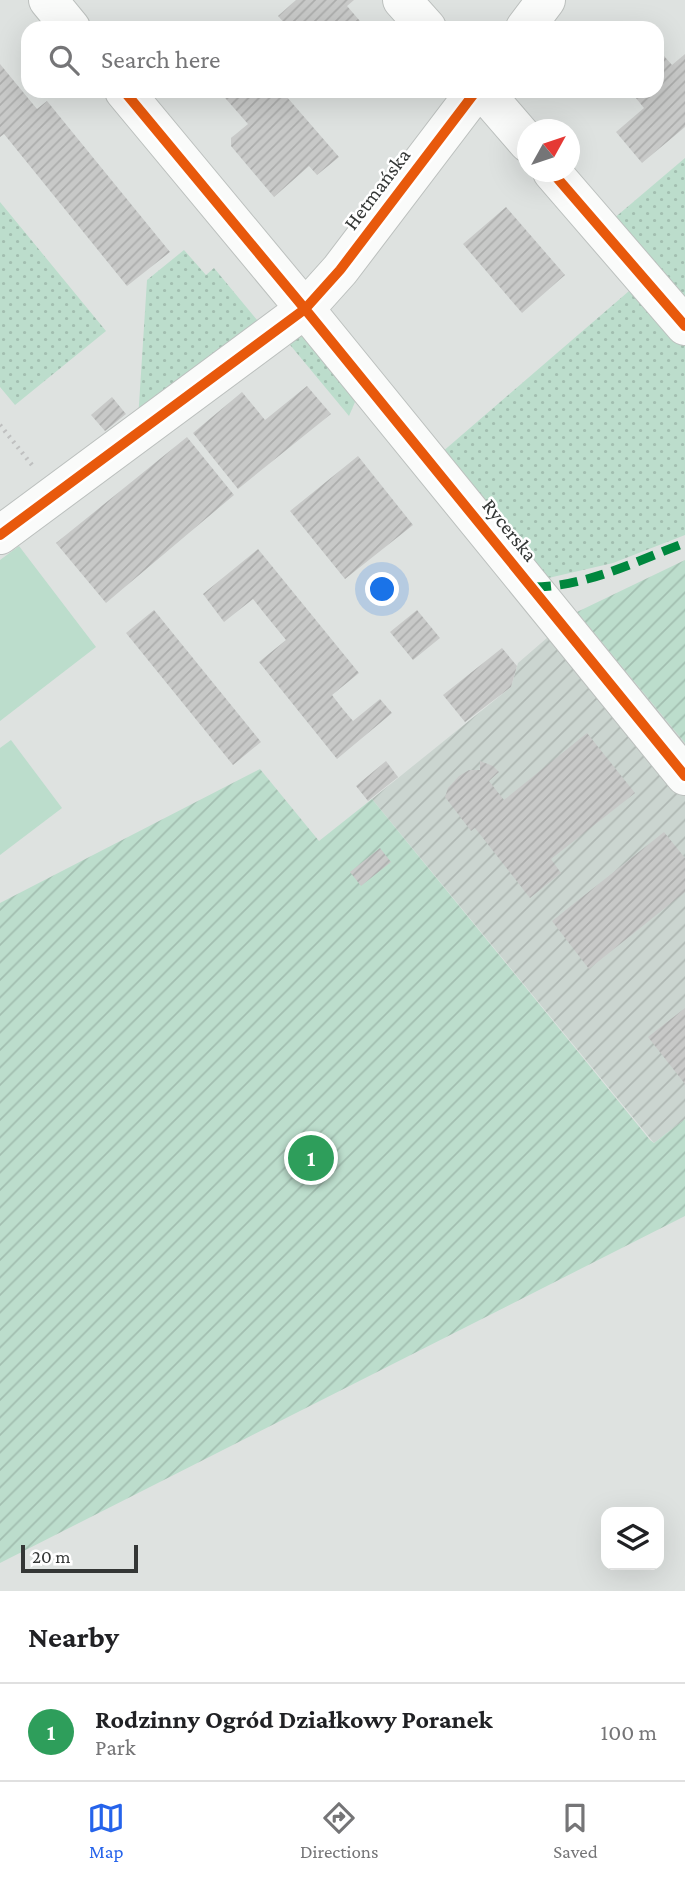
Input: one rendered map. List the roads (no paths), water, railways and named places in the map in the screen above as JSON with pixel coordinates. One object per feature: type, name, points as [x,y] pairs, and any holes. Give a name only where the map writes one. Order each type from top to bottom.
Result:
[{"type":"street","points":[[48,0],[66,21]]},
{"type":"street","points":[[402,0],[421,21]]},
{"type":"street","points":[[530,21],[546,0]]},
{"type":"street","name":"Rycerska","points":[[130,98],[685,776]]},
{"type":"street","name":"Hetmańska","points":[[305,309],[340,270],[471,98]]},
{"type":"street","points":[[489,98],[517,131]]},
{"type":"street","points":[[561,182],[685,326]]},
{"type":"street","points":[[0,536],[305,309]]},
{"type":"place","name":"Rodzinny Ogród Działkowy Poranek","points":[[311,1158]]}]
